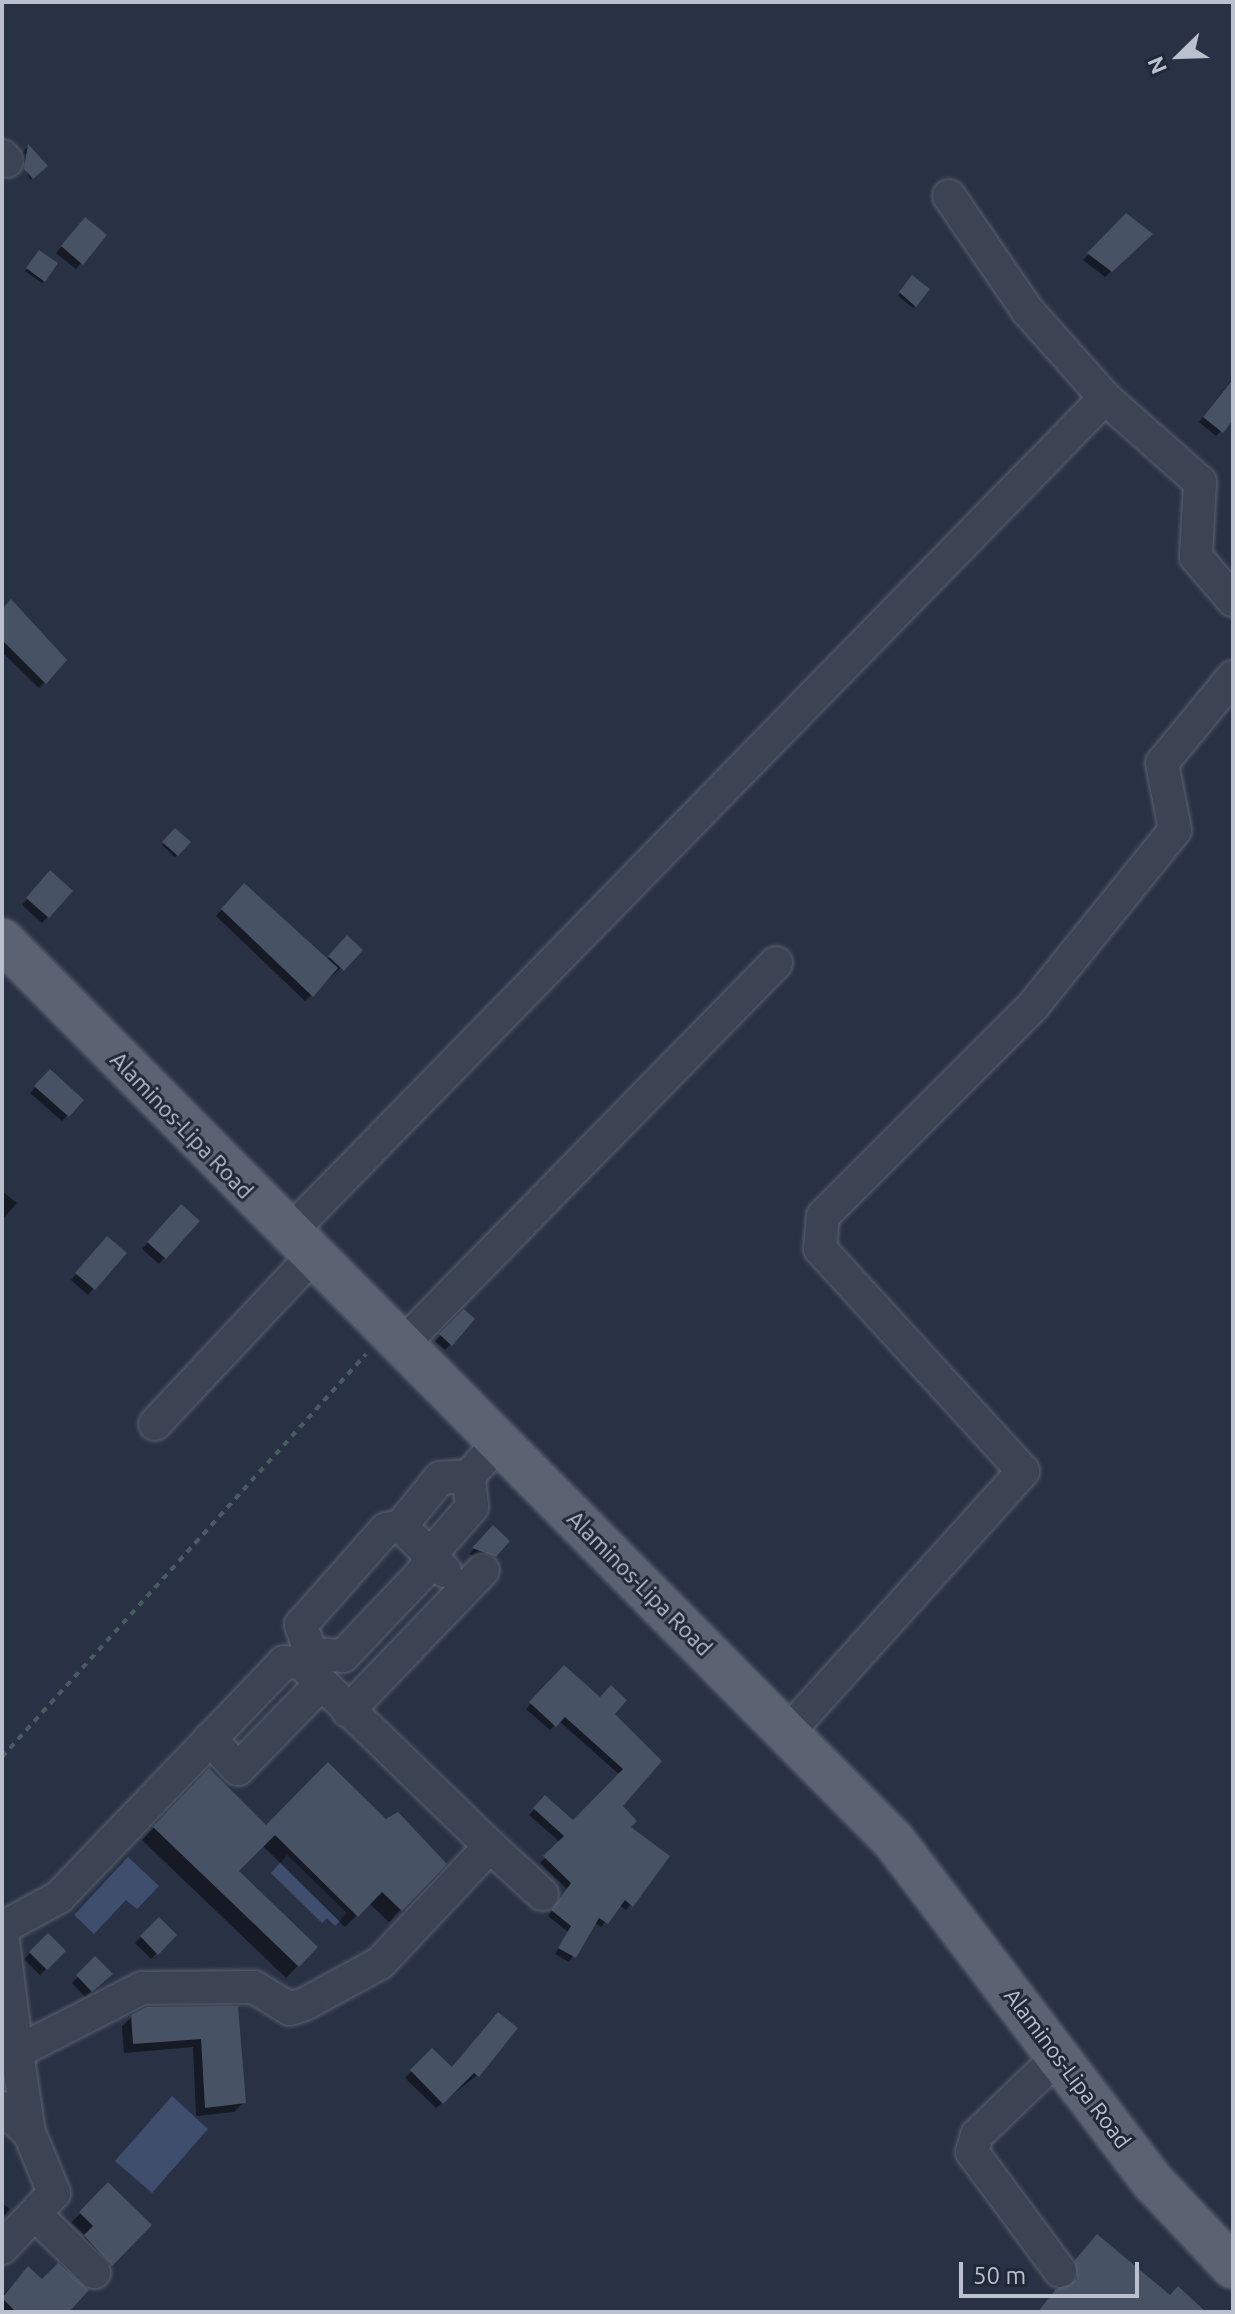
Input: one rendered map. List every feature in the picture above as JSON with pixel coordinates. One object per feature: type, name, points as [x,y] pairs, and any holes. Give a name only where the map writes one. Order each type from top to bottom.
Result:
[{"type":"main road","name":"Alaminos-Lipa Road","points":[[2,940],[300,1246],[500,1441],[894,1841],[1154,2183],[1233,2267]]},
{"type":"street","points":[[949,196],[996,273],[1105,398],[1203,488],[1196,557],[1233,600]]},
{"type":"street","points":[[155,1424],[300,1246],[1105,398]]},
{"type":"street","points":[[789,1731],[1023,1471],[820,1249],[823,1216],[1033,1006],[1175,830],[1162,763],[1233,677]]},
{"type":"street","points":[[394,1339],[776,963]]},
{"type":"street","points":[[500,1441],[469,1476],[440,1478],[401,1526],[386,1529],[301,1625],[311,1667],[348,1711],[542,1894]]},
{"type":"street","points":[[2,2248],[54,2193],[29,2132],[2,1930],[59,1897],[284,1662],[311,1667],[343,1656],[472,1507],[469,1476]]},
{"type":"street","points":[[348,1711],[473,1580],[430,1555],[401,1526]]},
{"type":"street","points":[[17,2052],[142,1988],[254,1987],[290,2009],[305,2004],[380,1963],[490,1846]]},
{"type":"street","points":[[1059,2056],[977,2135],[972,2152],[1060,2271]]},
{"type":"street","points":[[2,2108],[29,2132]]},
{"type":"street","points":[[35,2214],[94,2272]]},
{"type":"path","points":[[2,1757],[394,1339]]},
{"type":"water","points":[[287,1855],[347,1913],[335,1926],[327,1918],[322,1923],[271,1873]]},
{"type":"water","points":[[128,1857],[159,1886],[137,1909],[126,1900],[94,1934],[74,1915]]},
{"type":"water","points":[[172,2096],[208,2129],[152,2193],[115,2161]]},
{"type":"building","points":[[28,144],[48,166],[33,179],[24,169]]},
{"type":"building","points":[[1126,213],[1153,234],[1112,272],[1087,253]]},
{"type":"building","points":[[85,217],[107,235],[83,265],[61,246]]},
{"type":"building","points":[[39,250],[58,263],[45,282],[26,268]]},
{"type":"building","points":[[912,275],[930,289],[916,307],[899,292]]},
{"type":"building","points":[[1233,379],[1233,420],[1223,433],[1203,417]]},
{"type":"building","points":[[11,599],[67,660],[46,684],[2,640],[2,609]]},
{"type":"building","points":[[175,828],[191,842],[178,856],[162,842]]},
{"type":"building","points":[[50,870],[73,891],[49,918],[26,898]]},
{"type":"building","points":[[244,883],[338,968],[313,997],[221,909]]},
{"type":"building","points":[[347,935],[363,950],[344,971],[328,956]]},
{"type":"building","points":[[50,1069],[84,1100],[69,1117],[34,1086]]},
{"type":"building","points":[[181,1204],[200,1221],[166,1259],[147,1242]]},
{"type":"building","points":[[107,1236],[127,1253],[95,1290],[75,1273]]},
{"type":"building","points":[[464,1309],[475,1319],[452,1346],[439,1334]]},
{"type":"building","points":[[493,1525],[510,1541],[496,1557],[472,1548]]},
{"type":"building","points":[[564,1665],[600,1697],[611,1685],[627,1700],[615,1714],[662,1761],[623,1806],[637,1821],[631,1827],[670,1856],[633,1907],[625,1900],[608,1924],[599,1918],[576,1958],[558,1948],[571,1926],[551,1910],[571,1883],[543,1856],[564,1836],[533,1808],[545,1795],[573,1820],[623,1769],[565,1717],[556,1727],[529,1702]]},
{"type":"building","points":[[328,1762],[386,1819],[398,1812],[447,1864],[402,1911],[382,1892],[358,1917],[275,1835],[239,1871],[318,1947],[299,1967],[153,1827],[209,1768],[266,1825]]},
{"type":"building","points":[[159,1917],[177,1935],[158,1955],[140,1936]]},
{"type":"building","points":[[48,1933],[66,1951],[47,1970],[29,1952]]},
{"type":"building","points":[[95,1956],[113,1974],[92,1992],[76,1975]]},
{"type":"building","points":[[238,2006],[246,2103],[205,2108],[201,2039],[133,2044],[131,2015],[147,2007]]},
{"type":"building","points":[[498,2012],[518,2028],[479,2077],[474,2073],[443,2104],[410,2070],[432,2048],[452,2067]]},
{"type":"building","points":[[108,2182],[152,2225],[112,2266],[84,2235],[93,2226],[79,2212]]},
{"type":"building","points":[[1097,2234],[1170,2295],[1178,2286],[1206,2312],[1038,2312],[1056,2289],[1077,2279],[1075,2260]]},
{"type":"building","points":[[58,2263],[89,2290],[69,2312],[16,2312],[2,2298],[28,2266],[42,2279]]}]
